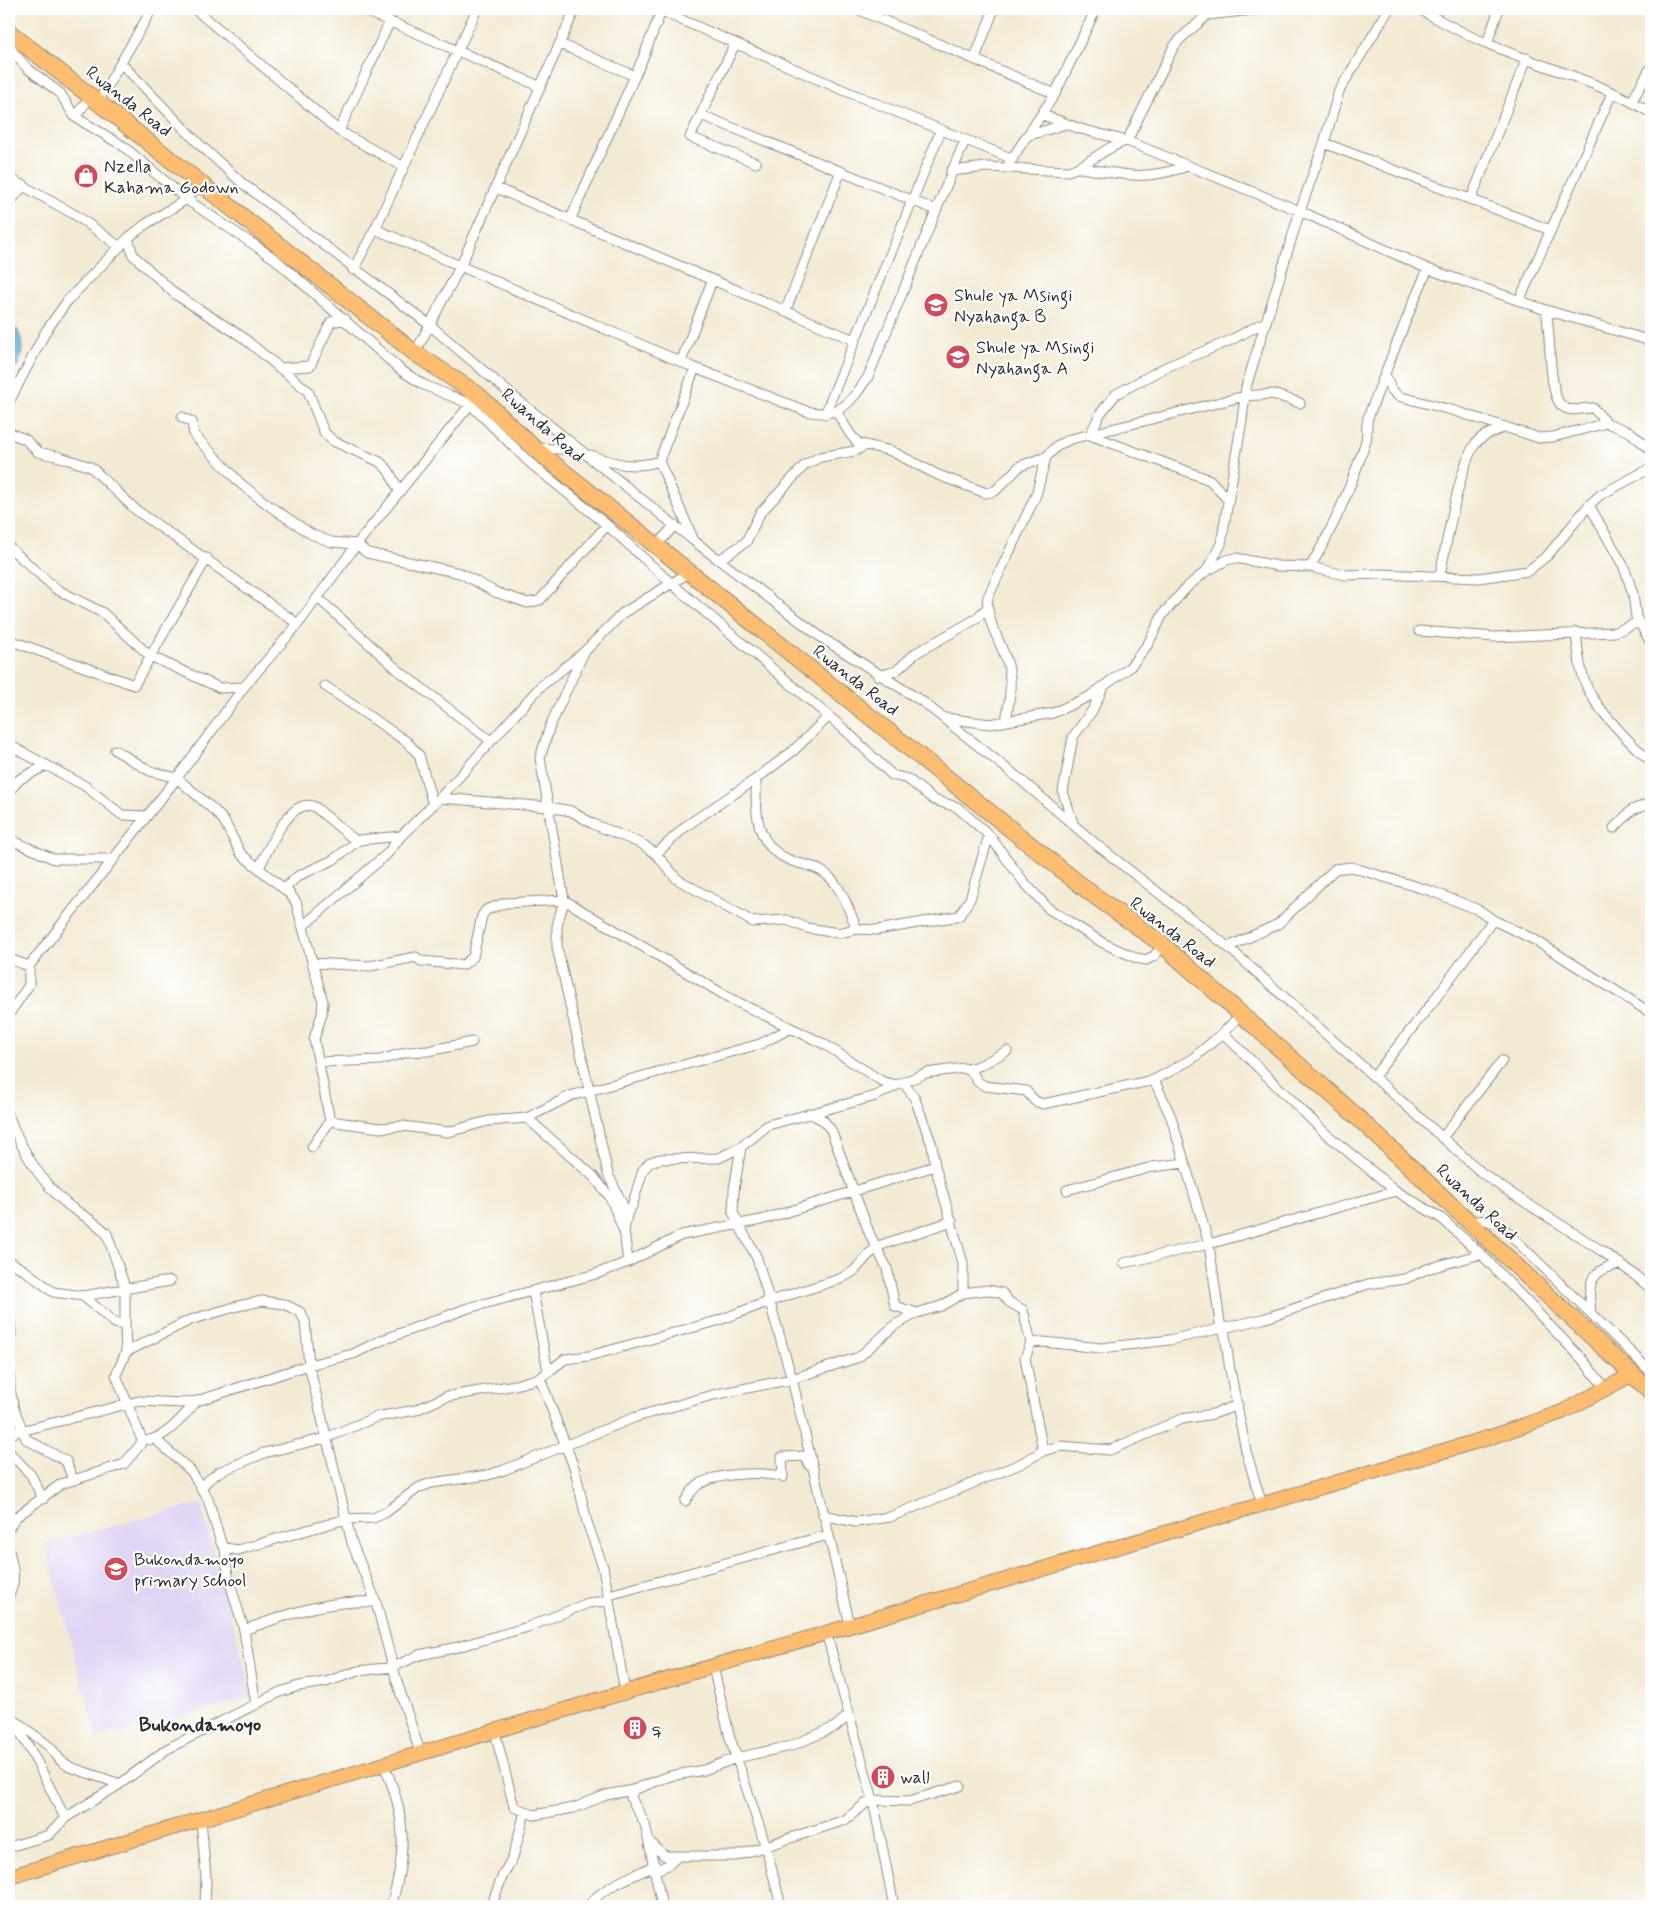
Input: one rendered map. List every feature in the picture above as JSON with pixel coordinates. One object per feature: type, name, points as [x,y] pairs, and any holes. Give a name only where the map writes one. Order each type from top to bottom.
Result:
[{"type":"highway","name":"Rwanda Road","points":[[9,32],[415,353],[1092,894],[1162,945],[1242,1013],[1471,1222],[1651,1392]]},
{"type":"main road","points":[[9,1877],[420,1752],[495,1732],[826,1632],[1491,1437],[1562,1412],[1607,1390],[1633,1374]]},
{"type":"street","points":[[75,117],[95,99],[121,63],[152,9]]},
{"type":"street","points":[[195,9],[340,131],[404,167]]},
{"type":"street","points":[[360,9],[539,86]]},
{"type":"street","points":[[353,270],[375,229],[477,9]]},
{"type":"street","points":[[415,353],[431,326],[461,265],[539,86],[575,9]]},
{"type":"street","points":[[857,9],[975,58],[1055,94]]},
{"type":"street","points":[[975,58],[994,9]]},
{"type":"street","points":[[1006,167],[1030,135],[1055,94],[1096,9]]},
{"type":"street","points":[[952,172],[967,168],[1006,167],[1068,171],[1080,168],[1109,147],[1127,141],[1173,48],[1181,36],[1209,12],[1262,9]]},
{"type":"street","points":[[1205,572],[1221,544],[1245,396],[1264,324],[1300,211],[1343,84],[1388,9]]},
{"type":"street","points":[[1419,9],[1486,44],[1574,75],[1632,101],[1651,113]]},
{"type":"street","points":[[1486,44],[1499,9]]},
{"type":"street","points":[[571,218],[635,76],[662,10],[735,44],[1013,159]]},
{"type":"street","points":[[340,131],[390,21]]},
{"type":"street","points":[[560,44],[635,76]]},
{"type":"street","points":[[735,44],[690,137],[756,162]]},
{"type":"street","points":[[9,47],[27,68],[60,93],[75,117],[127,149],[186,199],[269,254],[413,379],[474,400],[530,463],[607,525],[672,584],[850,734],[892,775],[908,779],[934,800],[954,805],[989,835],[1036,896],[1049,909],[1103,943],[1136,958],[1146,960],[1154,956],[1162,945]]},
{"type":"street","points":[[1471,199],[1528,58]]},
{"type":"street","points":[[121,63],[227,171],[353,270],[431,326],[580,450],[719,560],[822,638],[878,676],[923,702],[1074,826],[1228,947],[1375,1075],[1442,1138],[1516,1198],[1621,1264],[1651,1289]]},
{"type":"street","points":[[1632,101],[1651,67]]},
{"type":"street","points":[[1520,299],[1612,93]]},
{"type":"street","points":[[701,115],[936,210]]},
{"type":"street","points":[[1043,115],[1066,124],[1127,141],[1300,211],[1428,269],[1520,299],[1546,310],[1651,341]]},
{"type":"street","points":[[1030,135],[1066,124]]},
{"type":"street","points":[[825,414],[941,130]]},
{"type":"street","points":[[375,229],[695,368],[806,411],[825,414],[848,405],[868,377],[965,140]]},
{"type":"street","points":[[1324,143],[1550,230]]},
{"type":"street","points":[[1080,168],[1113,175],[1139,177],[1164,174],[1188,166]]},
{"type":"street","points":[[785,312],[841,171]]},
{"type":"street","points":[[9,178],[77,216],[120,248]]},
{"type":"street","points":[[9,204],[24,185]]},
{"type":"street","points":[[9,402],[46,331],[68,300],[128,238],[186,199],[201,185]]},
{"type":"street","points":[[496,188],[571,218],[712,281],[854,340]]},
{"type":"street","points":[[128,238],[133,256],[156,278],[181,299],[241,336],[308,391],[320,427],[328,437],[380,462],[388,470],[400,492]]},
{"type":"street","points":[[1310,567],[1321,550],[1347,493],[1366,438],[1369,415],[1428,269]]},
{"type":"street","points":[[681,362],[712,281]]},
{"type":"street","points":[[1546,310],[1551,334],[1552,388],[1557,399],[1563,407],[1572,410],[1592,408],[1607,423],[1630,432],[1651,450]]},
{"type":"street","points":[[278,368],[310,366],[331,322],[345,319]]},
{"type":"street","points":[[1090,435],[1100,414],[1116,394],[1166,367],[1237,338],[1264,324]]},
{"type":"street","points":[[694,540],[658,461],[695,368]]},
{"type":"street","points":[[1385,374],[1391,389],[1398,396],[1544,438],[1607,423]]},
{"type":"street","points":[[836,411],[854,439],[866,446],[891,451],[938,475],[986,493],[995,491],[1020,466],[1046,457],[1058,446],[1071,439],[1245,396],[1273,394],[1300,402]]},
{"type":"street","points":[[9,1014],[29,985],[29,966],[178,778],[244,687],[298,624],[357,544],[474,400]]},
{"type":"street","points":[[182,417],[192,422],[194,435],[225,468],[271,507],[312,534],[331,542],[357,544],[367,553],[460,573],[494,592],[532,603],[540,600],[607,525]]},
{"type":"street","points":[[1440,575],[1466,461],[1476,442],[1506,426]]},
{"type":"street","points":[[9,433],[25,439],[38,452],[91,467],[136,510],[298,624]]},
{"type":"street","points":[[1090,435],[1210,480],[1228,500]]},
{"type":"street","points":[[719,560],[746,542],[760,513],[805,465],[820,457],[855,451],[866,446]]},
{"type":"street","points":[[534,448],[580,450],[610,463],[623,465],[650,464],[658,461]]},
{"type":"street","points":[[1006,720],[1010,684],[1009,670],[986,608],[988,597],[1036,495],[1046,457]]},
{"type":"street","points":[[942,718],[976,724],[1064,710],[1102,690],[1130,667],[1148,644],[1163,614],[1187,587],[1205,572],[1227,560],[1236,558],[1278,566],[1310,567],[1345,575],[1440,575],[1479,578],[1528,571],[1548,555],[1589,505],[1619,484],[1651,468]]},
{"type":"street","points":[[1589,505],[1624,567],[1633,594],[1636,616],[1651,643]]},
{"type":"street","points":[[657,546],[675,525]]},
{"type":"street","points":[[9,547],[62,593],[76,598],[103,613],[150,656],[220,688],[244,687]]},
{"type":"street","points":[[9,640],[132,685],[136,683],[206,558]]},
{"type":"street","points":[[303,926],[377,864],[400,836],[437,802],[540,687],[584,652],[623,614],[690,572]]},
{"type":"street","points":[[318,598],[398,670],[491,741]]},
{"type":"street","points":[[878,676],[896,671],[916,653],[976,618],[986,608]]},
{"type":"street","points":[[1419,631],[1494,637],[1621,631],[1640,622]]},
{"type":"street","points":[[1576,632],[1581,668],[1586,687],[1627,738],[1651,761]]},
{"type":"street","points":[[584,652],[542,748],[540,758],[564,900],[557,926],[557,947],[608,1174],[627,1214]]},
{"type":"street","points":[[325,686],[407,742],[419,755],[437,802]]},
{"type":"street","points":[[1074,826],[1063,792],[1073,737],[1092,711],[1102,690]]},
{"type":"street","points":[[656,854],[686,826],[794,751],[828,717]]},
{"type":"street","points":[[9,745],[85,786],[122,815],[147,816]]},
{"type":"street","points":[[115,750],[150,770],[178,778],[215,810],[224,821],[238,849],[284,889],[296,902],[323,1002],[322,1014],[314,1039],[320,1062],[330,1122],[312,1148]]},
{"type":"street","points":[[9,791],[20,779],[47,766]]},
{"type":"street","points":[[756,779],[757,816],[762,835],[781,855],[810,866],[829,876],[840,892],[857,929]]},
{"type":"street","points":[[437,802],[549,807],[571,811],[593,824],[634,839],[656,854],[677,879],[729,907],[748,921],[760,923],[787,920],[807,928],[833,933],[857,929],[877,930],[959,916],[970,899],[989,835]]},
{"type":"street","points":[[1614,828],[1632,810],[1651,802]]},
{"type":"street","points":[[259,868],[287,818],[298,810],[310,805],[315,807],[356,841]]},
{"type":"street","points":[[284,889],[298,876],[333,860],[356,841],[400,836]]},
{"type":"street","points":[[9,839],[54,859],[114,860]]},
{"type":"street","points":[[1228,947],[1278,924],[1335,869],[1351,867],[1431,891],[1479,910],[1493,920],[1535,940],[1651,1013]]},
{"type":"street","points":[[312,963],[370,966],[416,957],[431,963],[463,965],[473,957],[482,916],[486,910],[505,903],[564,900],[733,1000],[854,1062],[875,1078],[901,1084],[917,1104],[932,1145],[935,1166],[963,1263],[963,1293]]},
{"type":"street","points":[[1375,1075],[1432,1003],[1493,920]]},
{"type":"street","points":[[9,959],[29,966]]},
{"type":"street","points":[[968,1068],[978,1082],[985,1086],[1026,1092],[1035,1101],[1043,1104],[1154,1080],[1192,1059],[1223,1033],[1242,1013]]},
{"type":"street","points":[[330,1122],[380,1128],[403,1126],[448,1132],[488,1121],[527,1118],[564,1098],[760,1044],[790,1028]]},
{"type":"street","points":[[1223,1033],[1324,1132],[1396,1191],[1441,1218],[1481,1254],[1581,1358],[1607,1390]]},
{"type":"street","points":[[320,1062],[380,1060],[407,1052],[431,1051],[472,1042]]},
{"type":"street","points":[[624,1232],[627,1214],[632,1206],[643,1170],[650,1162],[660,1159],[712,1160],[741,1147],[768,1125],[876,1096],[932,1072],[981,1065],[1007,1051]]},
{"type":"street","points":[[1442,1138],[1502,1061]]},
{"type":"street","points":[[1154,1080],[1166,1103],[1209,1244],[1222,1329],[1246,1451],[1262,1505]]},
{"type":"street","points":[[809,1114],[823,1120],[831,1130],[876,1248],[887,1268],[895,1306],[916,1314]]},
{"type":"street","points":[[9,1117],[23,1151],[45,1181],[60,1199],[101,1228],[106,1234],[125,1288],[126,1352],[116,1375],[142,1440],[124,1464],[61,1484],[15,1518],[9,1528]]},
{"type":"street","points":[[527,1118],[593,1176],[610,1197],[624,1232],[628,1262]]},
{"type":"street","points":[[741,1147],[733,1203],[738,1225],[757,1258],[770,1300],[792,1379],[850,1625]]},
{"type":"street","points":[[1067,1190],[1152,1167],[1185,1163]]},
{"type":"street","points":[[9,1434],[148,1399],[182,1403],[197,1401],[308,1365],[353,1354],[380,1341],[468,1308],[533,1292],[628,1262],[682,1235],[738,1225],[935,1166]]},
{"type":"street","points":[[1124,1263],[1209,1244],[1396,1191]]},
{"type":"street","points":[[1471,1222],[1486,1220],[1501,1226],[1651,1372]]},
{"type":"street","points":[[201,1489],[219,1472],[247,1459],[326,1438],[369,1419],[416,1410],[445,1397],[515,1385],[540,1378],[565,1359],[589,1356],[717,1321],[770,1300],[840,1279],[854,1271],[876,1248],[952,1221]]},
{"type":"street","points":[[1031,1343],[1043,1342],[1101,1348],[1169,1340],[1222,1329],[1368,1284],[1405,1279],[1427,1269],[1481,1254]]},
{"type":"street","points":[[9,1261],[53,1292],[83,1296],[170,1282]]},
{"type":"street","points":[[1591,1313],[1588,1290],[1593,1277],[1602,1270],[1621,1264]]},
{"type":"street","points":[[225,1548],[238,1550],[346,1519],[373,1518],[385,1513],[418,1488],[431,1483],[488,1475],[645,1414],[713,1395],[792,1379],[859,1357],[895,1325],[916,1314],[941,1306],[963,1293],[987,1290],[1002,1293],[1009,1302],[1023,1310],[1031,1343],[1025,1358],[1043,1451]]},
{"type":"street","points":[[533,1292],[548,1371]]},
{"type":"street","points":[[83,1296],[115,1323],[125,1325]]},
{"type":"street","points":[[126,1352],[190,1320],[262,1301],[284,1304],[300,1312],[304,1321],[308,1365],[352,1543],[376,1602],[393,1667],[420,1752]]},
{"type":"street","points":[[9,1308],[11,1334],[9,1345]]},
{"type":"street","points":[[9,1368],[12,1401],[27,1441],[66,1461],[73,1480]]},
{"type":"street","points":[[540,1378],[578,1478],[590,1530],[603,1567],[625,1692]]},
{"type":"street","points":[[142,1440],[155,1439],[168,1430],[197,1401]]},
{"type":"street","points":[[823,1515],[856,1522],[890,1517],[1020,1464],[1043,1451],[1060,1446],[1110,1450],[1182,1418],[1213,1414],[1238,1405]]},
{"type":"street","points":[[155,1439],[184,1463],[208,1499],[219,1536],[225,1548],[228,1576],[244,1630],[256,1705]]},
{"type":"street","points":[[9,1452],[31,1475],[43,1499]]},
{"type":"street","points":[[686,1501],[698,1486],[710,1479],[765,1473],[783,1477],[782,1457],[805,1456],[814,1474]]},
{"type":"street","points":[[9,1846],[49,1835],[65,1818],[120,1784],[167,1749],[287,1689],[326,1682],[358,1671],[393,1667],[419,1654],[454,1648],[528,1627],[588,1603],[828,1535]]},
{"type":"street","points":[[9,1551],[15,1576],[14,1586],[9,1595]]},
{"type":"street","points":[[244,1630],[299,1610],[323,1604],[336,1602],[376,1602]]},
{"type":"street","points":[[826,1632],[873,1800],[894,1906]]},
{"type":"street","points":[[713,1667],[736,1758],[766,1847],[781,1906]]},
{"type":"street","points":[[495,1732],[513,1804],[517,1810],[534,1814],[574,1808],[606,1795],[632,1794],[670,1776],[704,1770],[736,1758],[790,1746],[831,1729],[849,1714]]},
{"type":"street","points":[[10,1715],[50,1747],[61,1761],[70,1767],[120,1784]]},
{"type":"street","points":[[10,1715],[38,1762],[65,1818]]},
{"type":"street","points":[[384,1764],[396,1790],[403,1822],[399,1881],[391,1906]]},
{"type":"street","points":[[651,1843],[665,1856],[676,1858],[730,1857],[766,1847],[845,1820],[864,1804],[873,1800],[908,1801],[960,1786]]},
{"type":"street","points":[[632,1794],[651,1843],[662,1906]]},
{"type":"street","points":[[491,1906],[503,1875],[513,1857],[524,1812]]},
{"type":"street","points":[[200,1819],[206,1878],[205,1906]]},
{"type":"street","points":[[589,1906],[617,1882],[654,1868],[668,1865],[676,1858]]},
{"type":"shaded area","name":"Bukondamoyo primary school","points":[[201,1503],[253,1698],[97,1738],[45,1544]]},
{"type":"water","points":[[9,325],[18,330],[21,340],[22,353],[17,367],[9,366]]},
{"type":"place","name":"Nzella Kahama Godown","points":[[86,176]]},
{"type":"place","name":"Shule ya Msingi Nyahanga B","points":[[936,305]]},
{"type":"place","name":"Shule ya Msingi Nyahanga A","points":[[958,357]]},
{"type":"place","name":"Bukondamoyo primary school","points":[[116,1569]]},
{"type":"place","name":"q","points":[[635,1728]]},
{"type":"place","name":"wall","points":[[883,1777]]},
{"type":"district","name":"Bukondamoyo","points":[[200,1724]]}]
